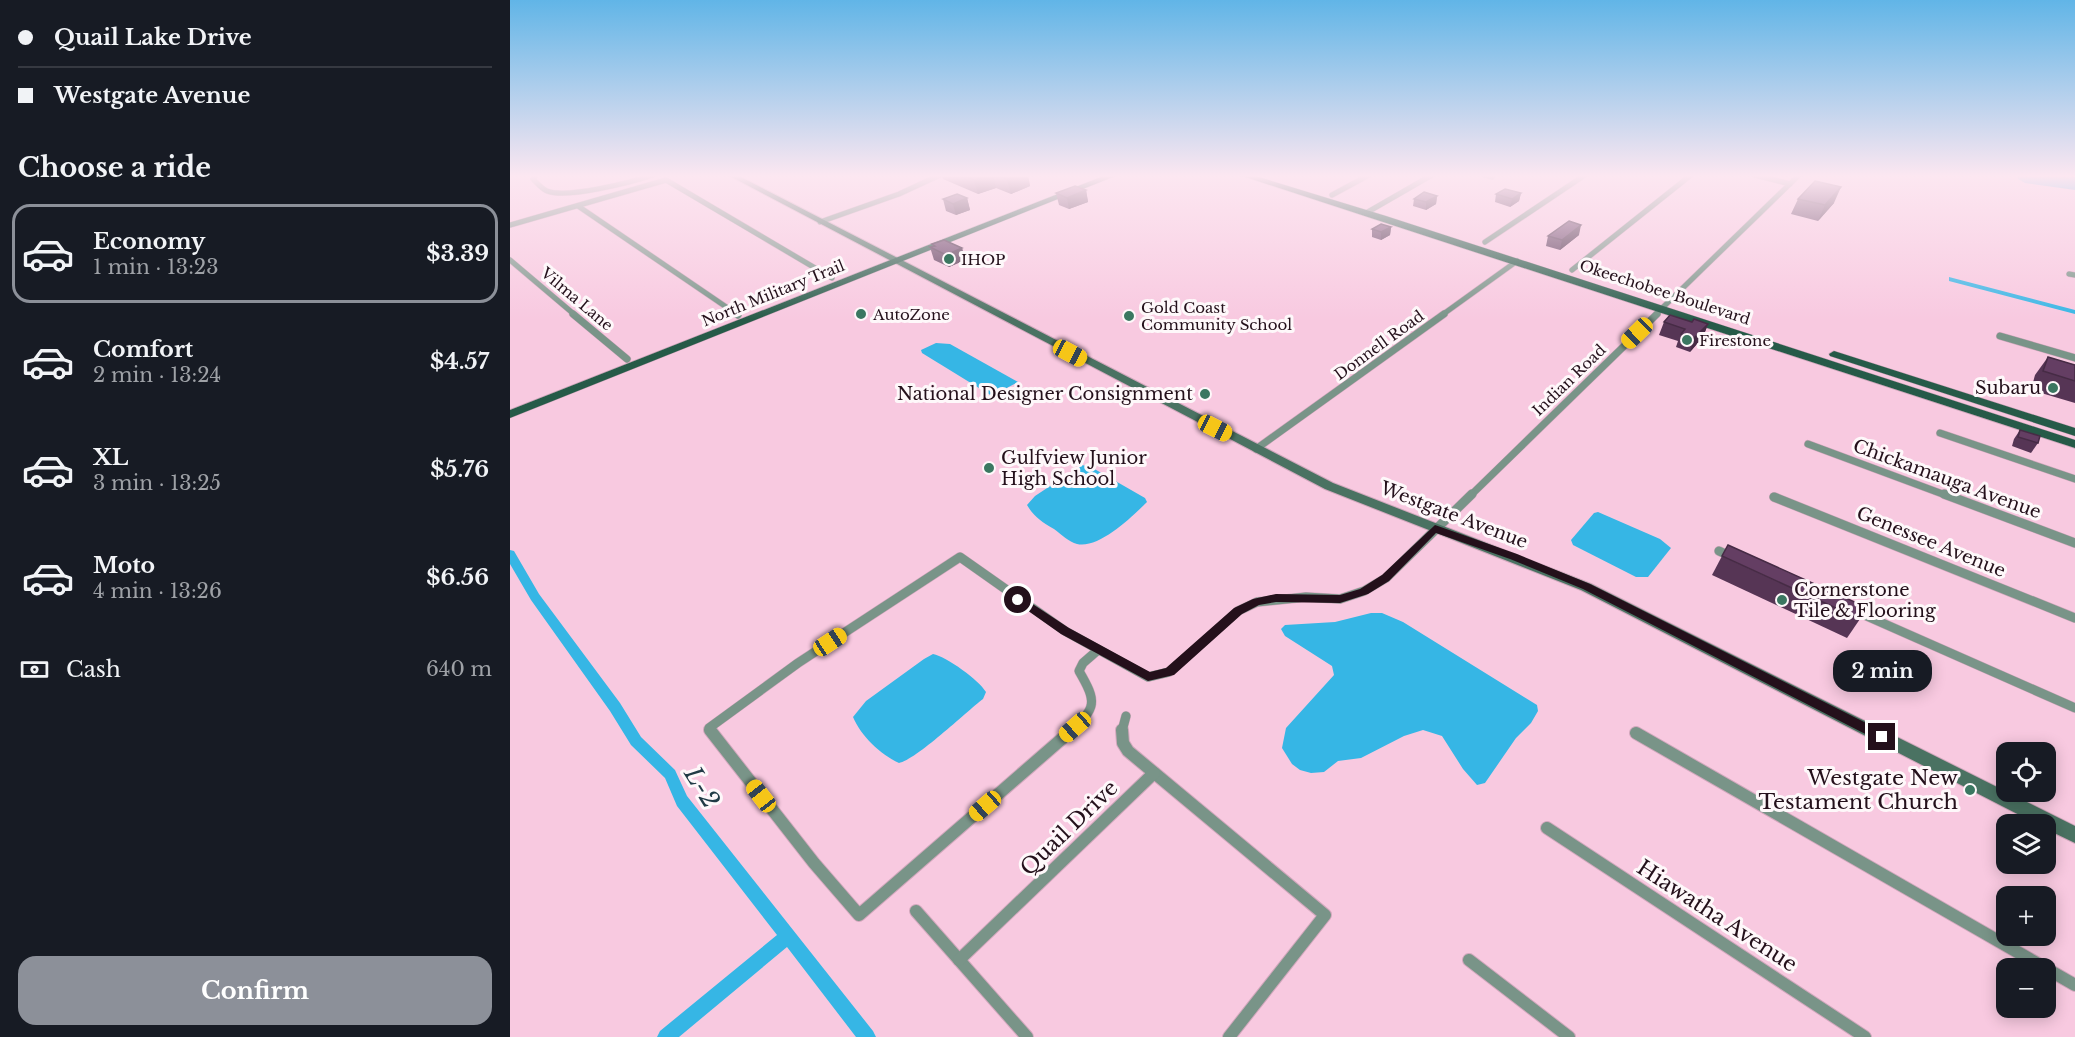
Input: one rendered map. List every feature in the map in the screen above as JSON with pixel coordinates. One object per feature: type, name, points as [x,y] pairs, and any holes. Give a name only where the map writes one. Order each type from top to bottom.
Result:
[{"type":"main road","name":"North Military Trail","points":[[510,404],[631,362],[978,223]]},
{"type":"main road","name":"North Military Trail","points":[[631,362],[653,348],[832,278],[989,223]]},
{"type":"main road","name":"Okeechobee Boulevard","points":[[1409,223],[1517,261],[1897,375],[2075,432]]},
{"type":"main road","name":"Okeechobee Boulevard","points":[[1419,223],[1572,270],[1816,358],[2075,444]]},
{"type":"main road","points":[[1816,358],[1836,361],[1888,376],[1897,375]]},
{"type":"main road","points":[[510,414],[615,372],[631,362]]},
{"type":"street","points":[[604,223],[738,315]]},
{"type":"street","points":[[740,223],[832,278]]},
{"type":"street","name":"Westgate Avenue","points":[[823,223],[1329,486],[1435,529],[1513,556],[1586,587],[2075,835]]},
{"type":"street","points":[[1485,242],[1513,223]]},
{"type":"street","points":[[1572,270],[1630,223]]},
{"type":"street","name":"Indian Road","points":[[1435,529],[1750,223]]},
{"type":"street","name":"Vilma Lane","points":[[510,260],[631,362]]},
{"type":"street","name":"Donnell Road","points":[[1256,449],[1517,261]]},
{"type":"street","points":[[2000,336],[2075,358]]},
{"type":"street","points":[[1940,433],[2075,479]]},
{"type":"street","name":"Chickamauga Avenue","points":[[1808,444],[2075,543]]},
{"type":"street","name":"Genessee Avenue","points":[[1774,497],[2075,618]]},
{"type":"street","points":[[1098,650],[1083,663],[1079,671],[1092,693],[1094,704],[1088,716],[859,915],[814,863],[709,728],[804,659],[960,557],[1038,613],[1098,650],[1140,674],[1148,676],[1169,672],[1238,611],[1257,602],[1276,598],[1340,599],[1364,591],[1386,578],[1435,529]]},
{"type":"street","points":[[1719,551],[1741,561]]},
{"type":"street","points":[[1839,604],[2075,708]]},
{"type":"street","points":[[1126,716],[1121,731],[1124,746],[1325,915],[1229,1037]]},
{"type":"street","points":[[1636,733],[2075,985]]},
{"type":"street","name":"Quail Drive","points":[[959,960],[1154,773]]},
{"type":"street","name":"Hiawatha Avenue","points":[[1548,828],[1865,1037]]},
{"type":"street","points":[[916,911],[1027,1037]]},
{"type":"street","points":[[1469,960],[1569,1037]]},
{"type":"water","points":[[936,343],[950,344],[1018,382],[992,396],[922,353],[921,350]]},
{"type":"water","points":[[1082,465],[1091,467],[1145,498],[1147,502],[1105,537],[1095,542],[1077,544],[1039,519],[1027,505],[1035,496]]},
{"type":"water","points":[[1598,512],[1660,539],[1671,548],[1648,577],[1636,577],[1573,545],[1571,540],[1594,513]]},
{"type":"water","points":[[1371,613],[1382,613],[1403,622],[1537,705],[1538,711],[1531,723],[1516,738],[1485,783],[1477,785],[1463,769],[1442,736],[1423,730],[1404,736],[1361,758],[1338,761],[1324,772],[1311,773],[1300,770],[1292,764],[1282,748],[1286,728],[1334,675],[1332,666],[1285,636],[1281,629],[1285,625],[1335,622]]},
{"type":"water","points":[[933,654],[962,670],[977,681],[986,692],[983,699],[941,735],[917,754],[899,763],[872,744],[853,717],[866,701]]},
{"type":"building","points":[[1566,223],[1581,225],[1562,240],[1548,236]]},
{"type":"building","points":[[1381,224],[1391,227],[1381,232],[1372,229]]},
{"type":"building","points":[[944,240],[962,248],[946,255],[930,247]]},
{"type":"building","points":[[1670,315],[1708,324],[1694,338],[1681,334],[1685,329],[1664,322]]},
{"type":"building","points":[[2048,357],[2075,365],[2075,381],[2043,371]]},
{"type":"building","points":[[2020,430],[2040,436],[2038,443],[2018,437]]},
{"type":"building","points":[[1728,545],[1866,607],[1860,619],[1722,556]]},
{"type":"waterway","points":[[1952,279],[2075,312]]},
{"type":"waterway","name":"L-2","points":[[510,554],[535,597],[615,707],[636,741],[670,774],[682,801],[788,936]]},
{"type":"waterway","points":[[666,1037],[788,936]]},
{"type":"waterway","name":"L-2","points":[[788,936],[867,1037]]},
{"type":"place","name":"IHOP","points":[[949,259]]},
{"type":"place","name":"AutoZone","points":[[861,314]]},
{"type":"place","name":"Gold Coast Community School","points":[[1129,316]]},
{"type":"place","name":"Firestone","points":[[1687,340]]},
{"type":"place","name":"Subaru","points":[[2053,388]]},
{"type":"place","name":"National Designer Consignment","points":[[1205,394]]},
{"type":"place","name":"Gulfview Junior High School","points":[[989,468]]},
{"type":"place","name":"Cornerstone Tile & Flooring","points":[[1782,600]]},
{"type":"place","name":"Westgate New Testament Church","points":[[1970,790]]},
{"type":"route","points":[[1018,600],[1065,631],[1140,674],[1148,676],[1169,672],[1238,611],[1257,602],[1276,598],[1340,599],[1364,591],[1386,578],[1435,529],[1513,556],[1586,587],[1882,737]]}]
